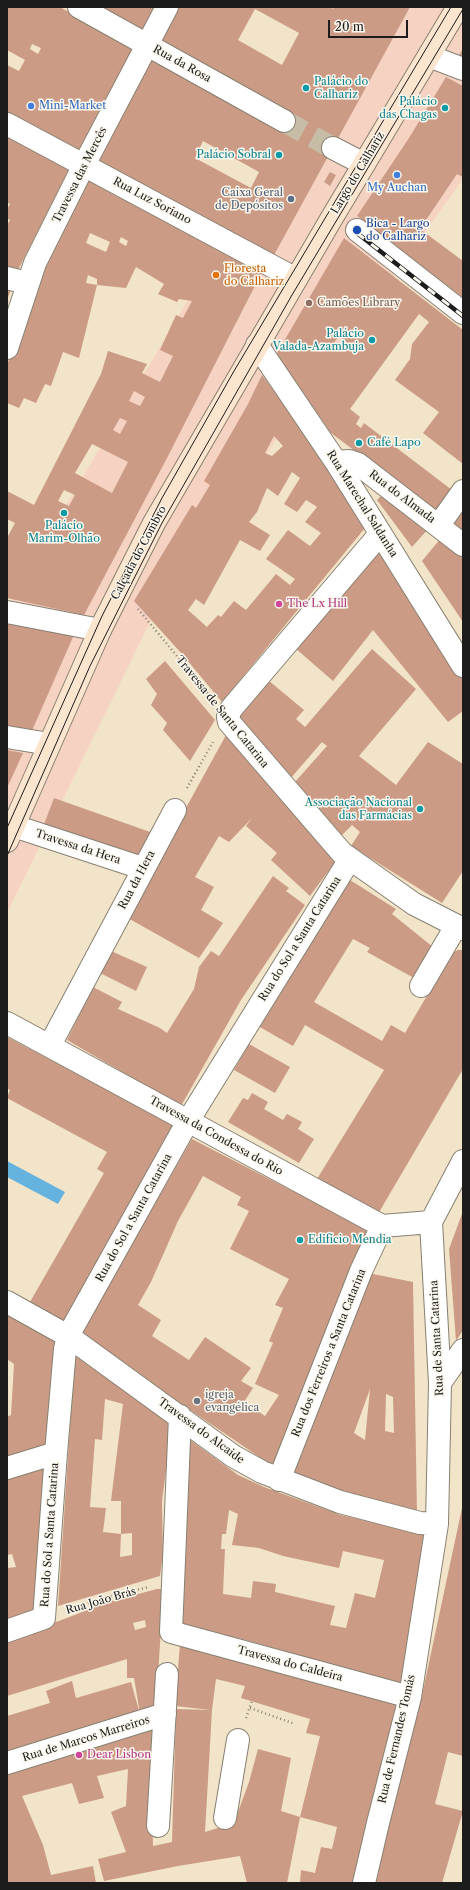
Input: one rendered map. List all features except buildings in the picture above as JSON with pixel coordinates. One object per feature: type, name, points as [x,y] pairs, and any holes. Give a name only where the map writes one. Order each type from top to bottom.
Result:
[{"type":"street","name":"Rua da Rosa","points":[[79,7],[284,121]]},
{"type":"street","name":"Travessa das Mercês","points":[[7,348],[17,281],[35,264],[84,165],[167,7]]},
{"type":"street","name":"Largo do Calhariz","points":[[296,278],[458,7]]},
{"type":"street","points":[[429,56],[463,69]]},
{"type":"street","name":"Rua Luz Soriano","points":[[7,124],[296,278]]},
{"type":"street","points":[[333,148],[364,164]]},
{"type":"street","points":[[357,230],[463,313]]},
{"type":"street","name":"Calçada do Combro","points":[[10,833],[120,588],[154,523],[296,278]]},
{"type":"street","name":"Rua Marechal Saldanha","points":[[257,345],[336,462],[463,666]]},
{"type":"street","name":"Rua do Almada","points":[[336,462],[349,461],[358,464],[463,545]]},
{"type":"street","points":[[439,525],[463,491]]},
{"type":"street","points":[[228,717],[231,709],[380,534]]},
{"type":"street","points":[[7,612],[100,630]]},
{"type":"street","name":"Travessa de Santa Catarina","points":[[228,717],[231,727],[337,847],[414,904],[459,928]]},
{"type":"street","points":[[7,737],[49,744]]},
{"type":"street","name":"Rua da Hera","points":[[50,1045],[142,868],[175,810]]},
{"type":"street","name":"Travessa da Hera","points":[[10,833],[142,868]]},
{"type":"street","name":"Rua do Sol a Santa Catarina","points":[[44,1618],[56,1453],[65,1349],[68,1336],[188,1121],[350,858]]},
{"type":"street","points":[[421,986],[459,928]]},
{"type":"street","name":"Travessa da Condessa do Rio","points":[[7,1023],[382,1226]]},
{"type":"street","points":[[382,1226],[431,1222],[463,1161]]},
{"type":"street","name":"Rua de Santa Catarina","points":[[431,1222],[440,1383],[437,1524]]},
{"type":"street","name":"Rua dos Ferreiros a Santa Catarina","points":[[279,1480],[361,1271],[382,1226]]},
{"type":"street","name":"Travessa do Alcaide","points":[[7,1302],[68,1336],[233,1456],[279,1480],[340,1502],[420,1523],[437,1524]]},
{"type":"street","points":[[440,1383],[463,1350]]},
{"type":"street","points":[[172,1582],[180,1416]]},
{"type":"street","points":[[7,1468],[56,1453]]},
{"type":"street","name":"Rua de Fernandes Tomás","points":[[364,1883],[410,1697],[437,1524]]},
{"type":"street","name":"Travessa do Caldeira","points":[[172,1582],[171,1632],[410,1697]]},
{"type":"street","points":[[7,1631],[44,1618]]},
{"type":"street","points":[[158,1826],[167,1674]]},
{"type":"street","name":"Rua de Marcos Marreiros","points":[[7,1763],[165,1714]]},
{"type":"street","points":[[225,1818],[238,1740]]},
{"type":"path","name":"Travessa de Santa Catarina","points":[[120,588],[228,717]]},
{"type":"path","points":[[175,810],[228,717]]},
{"type":"path","name":"Rua João Brás","points":[[44,1618],[107,1597],[172,1582]]},
{"type":"path","points":[[246,1718],[252,1701]]},
{"type":"path","points":[[250,1708],[295,1724]]},
{"type":"shaded area","points":[[362,7],[463,7],[463,179],[161,600],[7,913],[7,609],[14,593]]},
{"type":"water","points":[[7,1161],[65,1192],[58,1204],[7,1177]]},
{"type":"tunnel","points":[[284,121],[333,148]]},
{"type":"tram line","points":[[7,828],[102,616],[162,498],[234,371],[451,7]]},
{"type":"tram line","points":[[7,856],[90,666],[162,523],[292,295],[463,9]]},
{"type":"railway","points":[[357,233],[463,316]]},
{"type":"place","name":"Palácio do Calhariz","points":[[306,88]]},
{"type":"place","name":"Mini-Market","points":[[31,106]]},
{"type":"place","name":"Palácio das Chagas","points":[[445,108]]},
{"type":"place","name":"Palácio Sobral","points":[[279,155]]},
{"type":"place","name":"My Auchan","points":[[397,175]]},
{"type":"place","name":"Caixa Geral de Depósitos","points":[[291,199]]},
{"type":"place","name":"Bica - Largo do Calhariz","points":[[357,230]]},
{"type":"place","name":"Floresta do Calhariz","points":[[216,275]]},
{"type":"place","name":"Camões Library","points":[[309,303]]},
{"type":"place","name":"Palácio Valada-Azambuja","points":[[372,340]]},
{"type":"place","name":"Café Lapo","points":[[359,443]]},
{"type":"place","name":"Palácio Marim-Olhão","points":[[64,513]]},
{"type":"place","name":"The Lx Hill","points":[[279,604]]},
{"type":"place","name":"Associação Nacional das Farmácias","points":[[420,809]]},
{"type":"place","name":"Edifício Mendia","points":[[300,1240]]},
{"type":"place","name":"igreja evangélica","points":[[197,1401]]},
{"type":"place","name":"Dear Lisbon","points":[[79,1755]]}]
